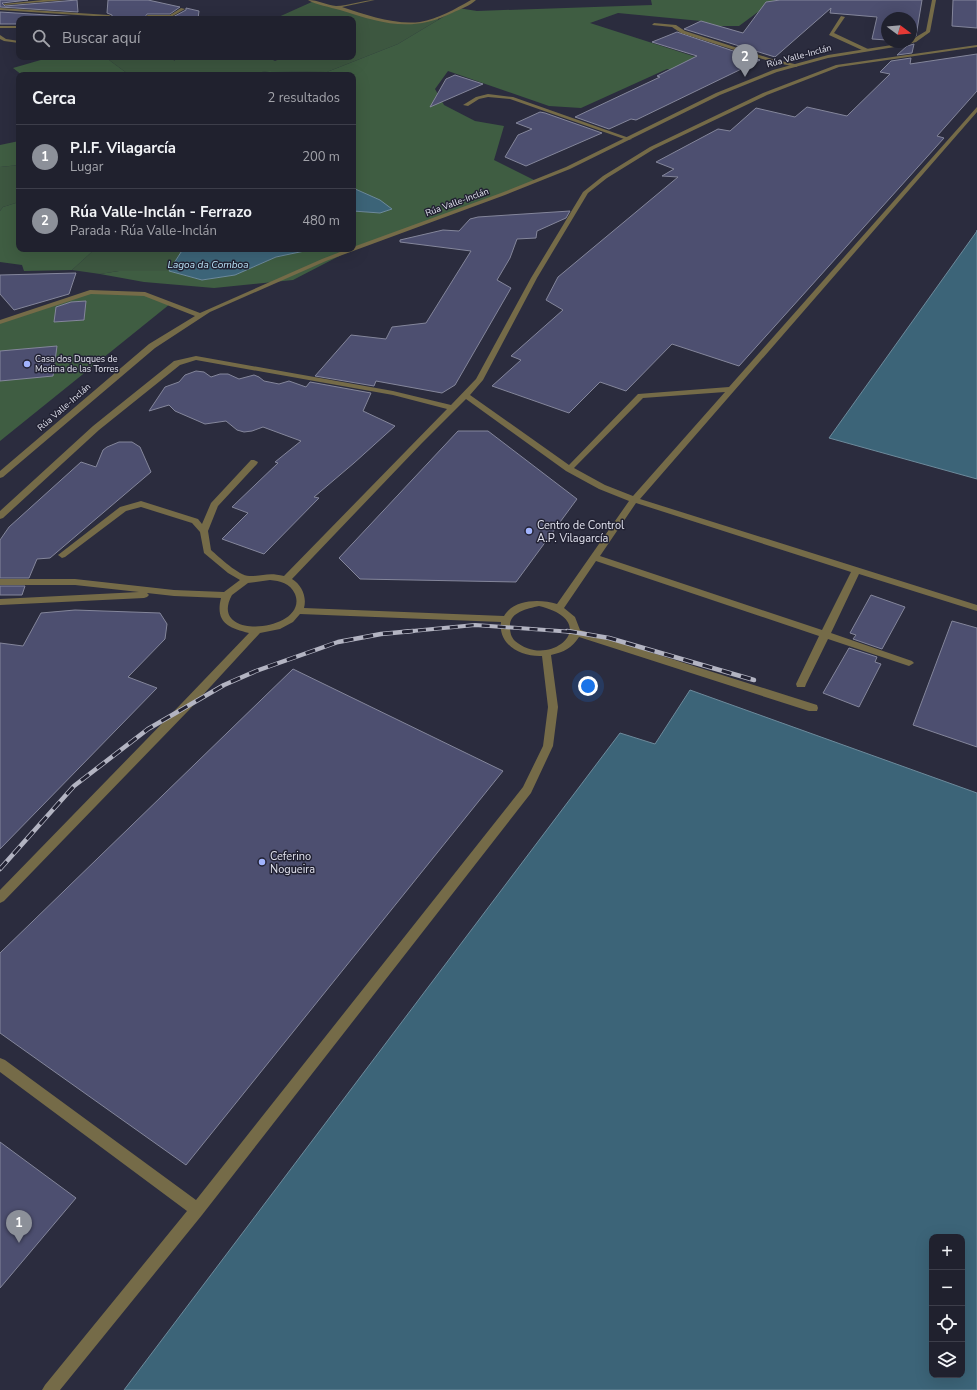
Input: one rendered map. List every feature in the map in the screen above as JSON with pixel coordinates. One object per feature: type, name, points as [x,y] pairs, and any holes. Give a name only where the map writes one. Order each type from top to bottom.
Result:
[{"type":"street","points":[[0,4],[63,0]]},
{"type":"street","points":[[310,0],[366,16],[406,24],[421,23],[438,17],[471,1]]},
{"type":"street","points":[[336,7],[372,0]]},
{"type":"street","name":"Rúa Valle-Inclán","points":[[356,248],[510,192],[568,168],[718,94],[775,71],[828,57],[914,41],[928,32],[934,0]]},
{"type":"street","points":[[463,1],[471,1]]},
{"type":"street","points":[[0,9],[109,16]]},
{"type":"street","points":[[171,16],[183,9]]},
{"type":"street","points":[[142,10],[148,13],[146,16]]},
{"type":"street","points":[[843,17],[831,34],[866,50]]},
{"type":"street","points":[[654,24],[667,24],[680,28],[683,32],[771,60],[796,65]]},
{"type":"street","points":[[0,27],[16,27]]},
{"type":"street","points":[[0,36],[4,40],[16,42]]},
{"type":"street","points":[[286,580],[479,380],[534,278],[586,192],[605,177],[652,148],[680,134],[766,94],[838,66],[977,46]]},
{"type":"street","points":[[466,105],[480,96],[496,94],[629,139]]},
{"type":"street","points":[[560,608],[634,500],[977,110]]},
{"type":"street","name":"Rúa Valle-Inclán","points":[[0,475],[152,346],[201,316],[324,260],[346,252]]},
{"type":"street","points":[[0,322],[90,292],[145,294],[201,316]]},
{"type":"street","points":[[0,516],[96,428],[177,363],[196,358],[393,393],[453,408]]},
{"type":"street","points":[[569,469],[641,396],[731,389]]},
{"type":"street","points":[[466,395],[569,469],[602,487],[634,500],[977,608]]},
{"type":"street","points":[[248,580],[231,571],[207,551],[204,531],[214,505],[254,462]]},
{"type":"street","points":[[62,556],[123,509],[141,504],[195,521],[204,531]]},
{"type":"street","points":[[594,557],[909,663]]},
{"type":"street","points":[[801,684],[856,571]]},
{"type":"street","points":[[268,576],[286,580],[298,590],[301,597],[301,604],[292,618],[282,625],[270,629],[245,629],[234,625],[226,619],[222,612],[222,603],[231,589],[248,580],[268,576]]},
{"type":"street","points":[[0,578],[10,582]]},
{"type":"street","points":[[0,582],[75,582],[174,593],[226,595]]},
{"type":"street","points":[[0,602],[174,593]]},
{"type":"street","points":[[529,604],[550,605],[560,608],[573,619],[576,627],[572,641],[565,647],[556,651],[546,654],[526,652],[512,644],[504,632],[506,619],[515,610],[529,604]]},
{"type":"street","points":[[298,610],[506,619]]},
{"type":"street","points":[[0,898],[185,708],[257,630]]},
{"type":"street","points":[[575,632],[812,708]]},
{"type":"street","points":[[50,1390],[197,1210],[527,790],[548,746],[553,706],[546,654]]},
{"type":"street","points":[[0,1064],[197,1210]]},
{"type":"green space","points":[[651,0],[787,0],[773,1],[739,26],[718,26],[701,21],[618,13],[590,23],[727,67],[715,77],[667,69],[581,108],[549,106],[448,71],[435,89],[444,105],[475,121],[504,126],[494,160],[536,181],[356,249],[356,211],[380,213],[380,200],[356,190],[356,72],[327,72],[398,44],[458,8],[477,11],[652,5]]},
{"type":"green space","points":[[314,1],[394,22],[420,23],[438,17],[438,20],[398,44],[327,72],[125,72],[109,60],[356,60],[356,16],[281,16]]},
{"type":"green space","points":[[41,60],[109,60],[125,72],[18,72],[13,68]]},
{"type":"green space","points":[[269,71],[327,72],[262,72]]},
{"type":"green space","points":[[16,142],[16,165],[0,167],[0,145]]},
{"type":"green space","points":[[16,165],[16,203],[3,207],[0,211],[0,167]]},
{"type":"green space","points":[[16,203],[16,252],[92,252],[72,270],[24,271],[22,265],[0,262],[0,211],[3,207]]},
{"type":"green space","points":[[92,252],[181,252],[169,271],[119,271],[100,274],[72,270]]},
{"type":"green space","points":[[300,252],[347,252],[293,280],[214,288],[144,282],[100,274],[119,271],[169,271],[202,280],[235,275],[276,257]]},
{"type":"green space","points":[[90,292],[145,294],[170,304],[0,441],[0,322]]},
{"type":"water","points":[[356,189],[380,200],[392,209],[380,213],[356,211]]},
{"type":"water","points":[[977,231],[977,479],[829,438]]},
{"type":"water","name":"Lagoa da Comboa","points":[[181,252],[300,252],[276,257],[235,275],[202,280],[169,271]]},
{"type":"water","points":[[690,690],[977,793],[977,1390],[124,1390],[620,733],[655,744]]},
{"type":"building","points":[[0,0],[28,0],[2,3],[5,6],[77,0],[78,12],[0,7]]},
{"type":"building","points":[[108,0],[148,0],[180,7],[170,14],[112,16],[107,13]]},
{"type":"building","points":[[780,0],[922,0],[917,30],[917,12],[881,12],[881,40],[872,39],[877,17],[830,13],[831,8],[775,57],[684,29],[701,21],[743,33],[766,2]]},
{"type":"building","points":[[953,0],[977,0],[977,28],[952,26]]},
{"type":"building","points":[[186,8],[199,11],[198,16],[175,16],[186,10]]},
{"type":"building","points":[[0,12],[63,16],[16,16],[16,24],[0,24]]},
{"type":"building","points":[[677,32],[760,60],[636,120],[631,119],[609,129],[575,117],[660,77],[657,76],[697,56],[652,42]]},
{"type":"building","points":[[905,48],[913,48],[912,53],[897,55]]},
{"type":"building","points":[[977,54],[977,91],[937,136],[944,138],[739,366],[672,344],[626,391],[600,382],[569,413],[492,386],[521,360],[511,356],[563,310],[546,300],[558,277],[678,177],[662,176],[674,169],[656,162],[718,129],[730,131],[756,108],[795,117],[807,107],[847,116],[890,74],[880,72],[891,61],[911,58],[910,64]]},
{"type":"building","points":[[455,75],[483,84],[430,107],[446,79]]},
{"type":"building","points":[[540,112],[602,133],[526,166],[505,157],[518,135],[532,129],[516,123]]},
{"type":"building","points":[[570,211],[566,218],[537,231],[536,238],[517,239],[510,258],[497,280],[511,288],[455,385],[442,393],[376,381],[374,386],[315,376],[351,335],[386,339],[392,327],[426,323],[471,251],[400,242],[400,240],[443,230],[459,231],[470,219],[478,217]]},
{"type":"building","points":[[76,273],[69,294],[14,310],[0,294],[0,275]]},
{"type":"building","points":[[86,301],[84,320],[54,322],[56,307],[71,302]]},
{"type":"building","name":"Casa dos Duques de Medina de las Torres","points":[[57,346],[53,376],[0,381],[0,351]]},
{"type":"building","points":[[196,371],[204,372],[211,377],[220,374],[228,374],[239,379],[254,375],[264,381],[279,384],[289,381],[306,387],[310,382],[371,393],[363,411],[395,426],[314,497],[319,498],[264,554],[222,539],[248,513],[232,507],[278,463],[275,462],[301,441],[263,427],[244,432],[237,430],[226,421],[205,424],[175,411],[169,405],[149,411],[165,387],[179,382],[185,375]]},
{"type":"building","points":[[458,431],[488,431],[577,499],[516,582],[360,579],[339,558]]},
{"type":"building","points":[[119,442],[132,442],[140,447],[151,472],[50,558],[37,559],[29,578],[0,578],[0,540],[9,527],[81,462],[96,467],[103,450]]},
{"type":"building","points":[[0,586],[25,586],[22,595],[0,595]]},
{"type":"building","points":[[871,595],[905,607],[882,649],[853,639],[856,635],[850,633]]},
{"type":"building","points":[[75,610],[160,613],[167,624],[165,639],[128,677],[157,688],[0,849],[0,643],[23,646],[41,613]]},
{"type":"building","points":[[952,621],[977,628],[977,747],[913,725]]},
{"type":"building","points":[[849,648],[877,657],[875,662],[881,664],[859,707],[823,693]]},
{"type":"building","name":"Ceferino Nogueira","points":[[293,669],[503,771],[186,1165],[0,1033],[0,953]]},
{"type":"building","points":[[0,1142],[76,1198],[0,1288]]},
{"type":"railway","points":[[402,632],[475,625],[573,632]]},
{"type":"railway","points":[[0,869],[74,786],[148,729],[224,685],[256,671],[338,642],[381,634],[413,631]]},
{"type":"railway","points":[[567,631],[573,632]]},
{"type":"railway","points":[[573,632],[609,638],[754,680]]},
{"type":"place","name":"Rúa Valle-Inclán - Ferrazo","points":[[745,77]]},
{"type":"place","name":"Casa dos Duques de Medina de las Torres","points":[[27,364]]},
{"type":"place","name":"Centro de Control A.P. Vilagarcía","points":[[529,531]]},
{"type":"place","name":"Ceferino Nogueira","points":[[262,862]]},
{"type":"place","name":"P.I.F. Vilagarcía","points":[[19,1243]]}]
